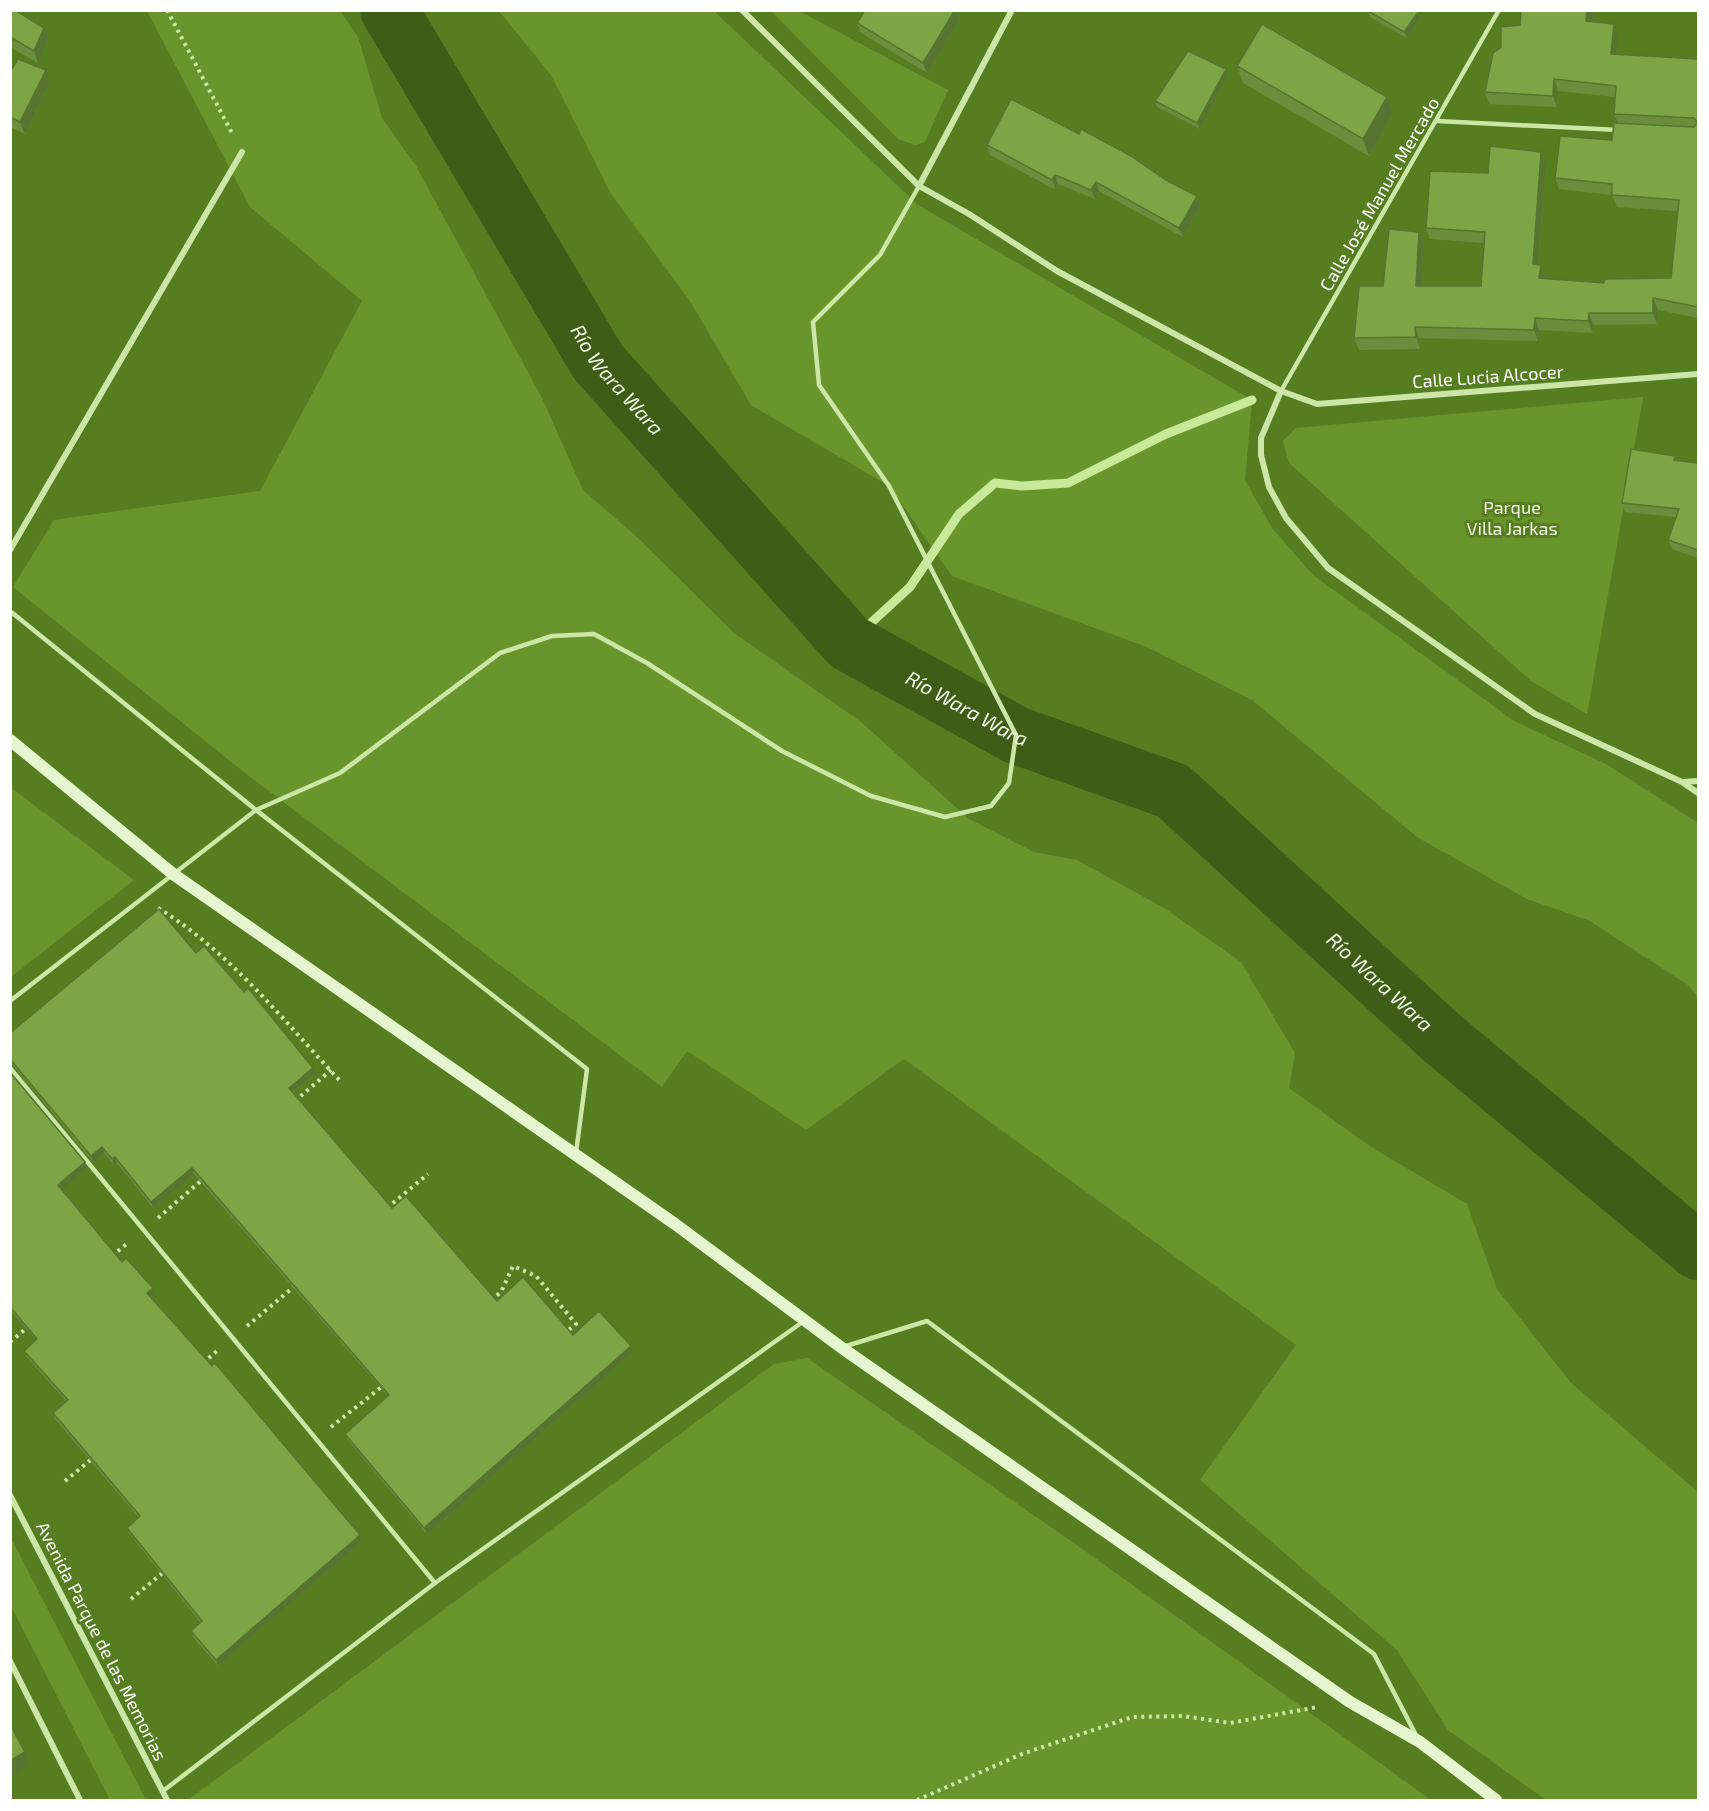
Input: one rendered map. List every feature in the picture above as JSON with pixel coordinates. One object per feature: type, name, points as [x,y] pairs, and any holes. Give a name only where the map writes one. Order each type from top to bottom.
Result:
[{"type":"street","name":"Calle Lucia Alcocer","points":[[742,10],[919,186],[969,214],[1058,271],[1281,391],[1317,404],[1698,374]]},
{"type":"street","points":[[919,186],[1012,10]]},
{"type":"street","points":[[10,550],[242,152]]},
{"type":"street","points":[[1281,391],[1261,438],[1260,455],[1269,487],[1286,518],[1328,568],[1535,714],[1682,782],[1698,793]]},
{"type":"street","points":[[10,740],[173,874],[675,1224],[842,1348],[1350,1702],[1420,1742],[1496,1800]]},
{"type":"street","points":[[1682,782],[1698,781]]},
{"type":"street","name":"Avenida Parque de las Memorias","points":[[10,1495],[167,1800]]},
{"type":"street","points":[[10,1661],[80,1800]]},
{"type":"lane","name":"Calle José Manuel Mercado","points":[[1281,391],[1499,10]]},
{"type":"lane","points":[[1437,121],[1627,131]]},
{"type":"lane","points":[[10,1001],[256,810],[340,773],[500,653],[552,636],[594,634],[647,663],[782,751],[871,796],[945,817],[991,806],[1009,783],[1016,735],[889,486],[819,385],[813,322],[880,255],[919,186]]},
{"type":"lane","points":[[10,610],[256,810],[587,1069],[576,1155]]},
{"type":"lane","points":[[10,1068],[435,1583]]},
{"type":"lane","points":[[162,1791],[435,1583],[804,1321]]},
{"type":"lane","points":[[842,1348],[927,1321],[1374,1654],[1420,1742]]},
{"type":"path","points":[[167,10],[242,152]]},
{"type":"path","points":[[142,898],[186,926],[239,973],[341,1082]]},
{"type":"path","points":[[286,1108],[331,1071]]},
{"type":"path","points":[[153,1221],[206,1176]]},
{"type":"path","points":[[108,1259],[135,1237]]},
{"type":"path","points":[[513,1266],[536,1276],[576,1324],[558,1339]]},
{"type":"path","points":[[10,1342],[37,1320]]},
{"type":"path","points":[[917,1800],[1022,1754],[1132,1717],[1183,1716],[1230,1723],[1350,1702]]},
{"type":"green space","points":[[147,11],[340,11],[358,37],[382,118],[416,166],[542,398],[583,490],[637,537],[734,633],[861,722],[969,819],[1034,852],[1077,860],[1164,908],[1241,962],[1295,1053],[1289,1088],[1371,1147],[1467,1204],[1497,1289],[1571,1383],[1698,1492],[1698,1800],[1546,1800],[1448,1730],[1397,1650],[1200,1480],[1296,1345],[904,1059],[806,1130],[687,1051],[662,1087],[245,773],[13,587],[54,520],[260,491],[362,301],[250,207]]},
{"type":"green space","points":[[499,11],[714,11],[918,205],[1252,400],[1245,480],[1272,528],[1313,575],[1514,721],[1606,764],[1698,823],[1698,997],[1688,985],[1590,921],[1527,899],[1417,837],[1252,700],[1147,647],[952,576],[889,486],[751,405],[690,301],[611,194],[551,75]]},
{"type":"green space","points":[[771,11],[799,11],[948,90],[925,142],[915,145],[898,139]]},
{"type":"green space","name":"Parque Villa Jarkas","points":[[1643,397],[1587,714],[1531,681],[1289,463],[1283,441],[1296,428]]},
{"type":"green space","points":[[10,787],[134,880],[11,977],[10,977]]},
{"type":"green space","points":[[807,1358],[1081,1548],[1431,1800],[188,1800],[774,1364]]},
{"type":"green space","points":[[10,1536],[146,1800],[110,1800],[11,1606]]},
{"type":"building","points":[[10,10],[15,10],[44,28],[34,51],[10,37]]},
{"type":"building","points":[[865,10],[955,10],[923,63],[857,23]]},
{"type":"building","points":[[1369,10],[1417,10],[1419,11],[1404,32]]},
{"type":"building","points":[[1521,10],[1587,10],[1586,21],[1614,24],[1611,54],[1698,59],[1698,122],[1694,118],[1614,114],[1616,86],[1554,79],[1553,96],[1485,92],[1493,53],[1501,47],[1501,27],[1520,25]]},
{"type":"building","points":[[1262,24],[1387,97],[1363,139],[1237,66]]},
{"type":"building","points":[[1188,51],[1226,69],[1197,123],[1155,101]]},
{"type":"building","points":[[18,59],[46,70],[20,122],[10,117],[10,72]]},
{"type":"building","points":[[1011,99],[1079,134],[1081,129],[1197,196],[1179,228],[1096,182],[1091,190],[1055,175],[1052,180],[987,145]]},
{"type":"building","points":[[1698,122],[1698,307],[1653,298],[1653,313],[1589,313],[1588,321],[1535,318],[1534,330],[1415,327],[1416,337],[1354,338],[1359,286],[1383,286],[1389,229],[1419,232],[1416,286],[1481,286],[1485,232],[1426,228],[1430,171],[1488,173],[1490,146],[1541,152],[1533,264],[1541,265],[1539,278],[1604,283],[1605,279],[1671,278],[1679,200],[1612,195],[1612,184],[1555,178],[1560,136],[1612,140],[1614,123],[1694,127]]},
{"type":"building","points":[[1631,449],[1675,456],[1674,460],[1698,463],[1698,550],[1668,540],[1679,509],[1622,503]]},
{"type":"building","points":[[159,909],[196,953],[204,946],[244,992],[248,988],[313,1068],[289,1088],[392,1208],[406,1196],[497,1301],[523,1277],[573,1335],[599,1311],[631,1346],[424,1528],[345,1434],[389,1395],[192,1168],[151,1202],[115,1157],[112,1159],[102,1147],[91,1156],[10,1059],[10,1033]]},
{"type":"building","points":[[10,1072],[85,1162],[58,1185],[122,1262],[126,1258],[153,1288],[147,1293],[212,1366],[215,1363],[360,1535],[216,1660],[191,1631],[202,1621],[127,1528],[140,1516],[53,1413],[68,1400],[24,1351],[37,1339],[10,1307]]},
{"type":"building","points":[[10,1725],[25,1752],[10,1761]]},
{"type":"waterway","name":"Río Wara Wara","points":[[389,10],[598,362],[849,643],[1016,735],[1173,791],[1442,1038],[1698,1251]]},
{"type":"waterway","points":[[849,643],[910,587],[959,514],[995,483],[1022,486],[1068,483],[1166,434],[1252,400]]}]
